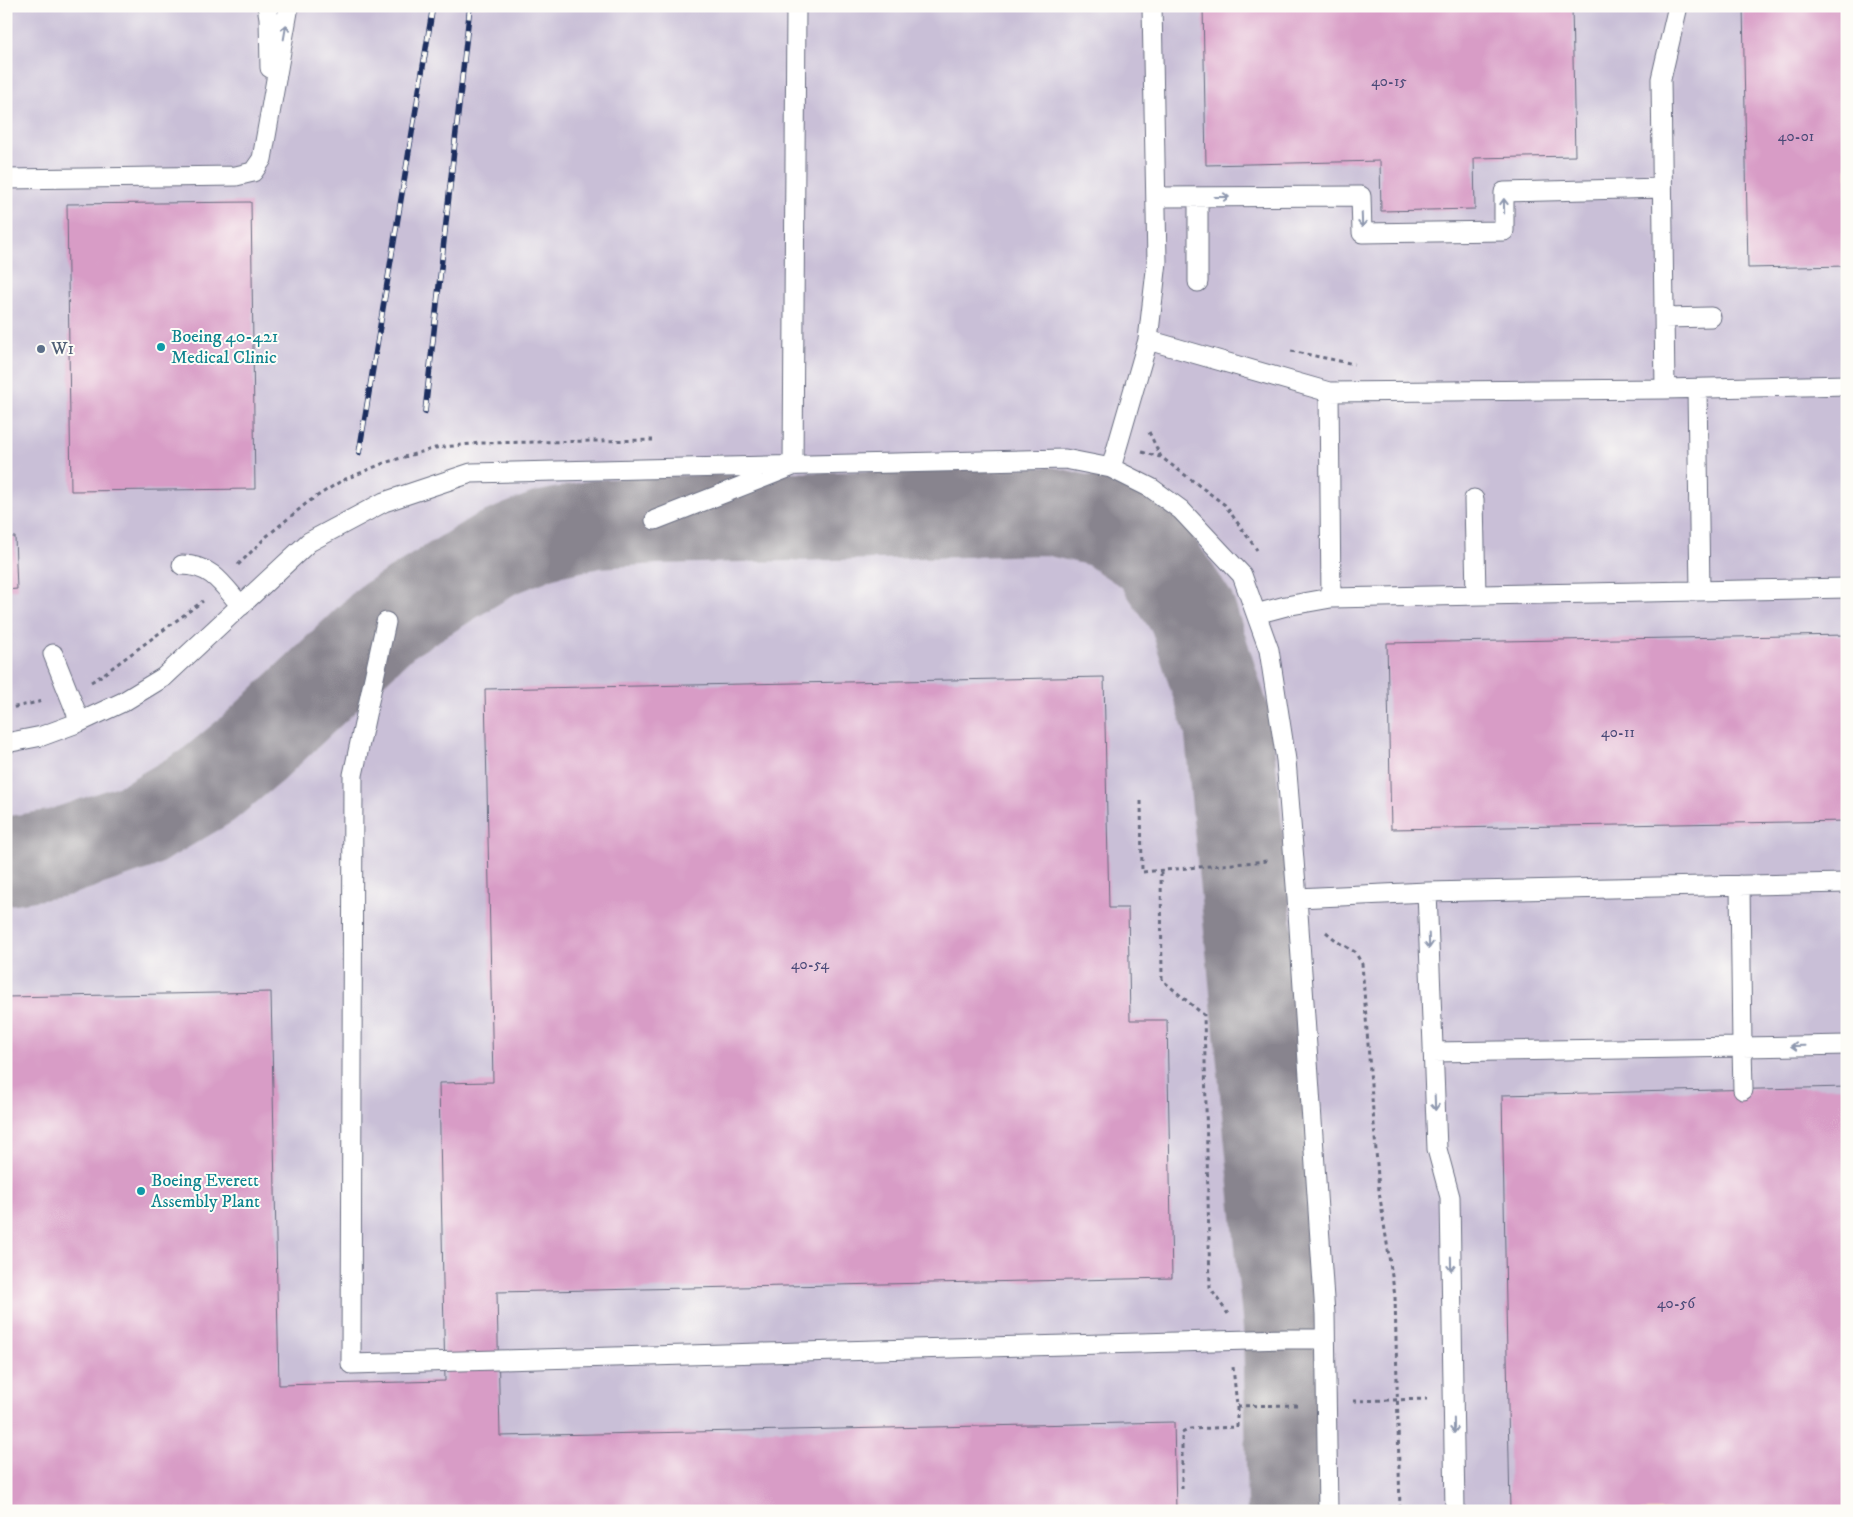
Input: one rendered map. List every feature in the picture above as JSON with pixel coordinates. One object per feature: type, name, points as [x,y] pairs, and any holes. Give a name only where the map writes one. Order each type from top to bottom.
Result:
[{"type":"lane","points":[[267,6],[269,18],[271,114]]},
{"type":"lane","points":[[6,179],[236,176],[253,172],[262,159],[289,6]]},
{"type":"lane","points":[[793,466],[796,6]]},
{"type":"lane","points":[[1111,468],[1148,340],[1158,262],[1152,6]]},
{"type":"lane","points":[[1665,390],[1661,79],[1678,6]]},
{"type":"lane","points":[[1156,197],[1361,196],[1362,233],[1504,231],[1504,192],[1662,188]]},
{"type":"lane","points":[[1198,197],[1198,282]]},
{"type":"lane","points":[[1664,318],[1711,317]]},
{"type":"lane","points":[[1148,340],[1329,392],[1665,390],[1847,385]]},
{"type":"lane","points":[[1696,389],[1700,591]]},
{"type":"lane","points":[[1329,392],[1331,598]]},
{"type":"lane","points":[[6,743],[42,736],[80,722],[123,702],[164,677],[309,542],[384,502],[471,474],[1064,459],[1111,468],[1152,488],[1181,510],[1242,575],[1269,650],[1286,760],[1297,898],[1325,1339],[1328,1511]]},
{"type":"lane","points":[[655,520],[793,466]]},
{"type":"lane","points":[[1474,499],[1476,595]]},
{"type":"lane","points":[[182,565],[204,568],[214,575],[241,606]]},
{"type":"lane","points":[[1256,614],[1286,606],[1331,598],[1847,588]]},
{"type":"lane","points":[[386,622],[353,775],[351,1364],[1325,1339]]},
{"type":"lane","points":[[53,654],[80,722]]},
{"type":"lane","points":[[1297,898],[1427,892],[1847,883]]},
{"type":"lane","points":[[1740,886],[1743,1090]]},
{"type":"lane","points":[[1427,892],[1437,1149],[1450,1197],[1455,1511]]},
{"type":"lane","points":[[1433,1052],[1847,1045]]},
{"type":"path","points":[[1291,351],[1358,365]]},
{"type":"path","points":[[1141,802],[1142,872],[1161,872],[1294,859]]},
{"type":"path","points":[[1161,872],[1162,980],[1204,1015],[1210,1288],[1230,1318],[1237,1406],[1237,1427],[1190,1428],[1182,1433],[1182,1489]]},
{"type":"shaded area","points":[[6,6],[1847,6],[1847,1511],[6,1511]]},
{"type":"building","points":[[1203,6],[1572,6],[1575,156],[1474,158],[1475,209],[1381,211],[1380,161],[1206,165]]},
{"type":"building","points":[[1743,6],[1847,6],[1847,266],[1748,268]]},
{"type":"building","name":"Boeing 40-421 Medical Clinic","points":[[251,202],[255,489],[71,491],[67,204]]},
{"type":"building","points":[[6,537],[15,537],[17,589],[6,590]]},
{"type":"building","points":[[1847,635],[1847,821],[1391,829],[1387,643]]},
{"type":"building","points":[[1104,677],[1109,908],[1128,908],[1130,1020],[1167,1020],[1172,1278],[497,1292],[500,1436],[1174,1422],[1176,1511],[6,1511],[6,997],[271,992],[279,1385],[445,1381],[439,1083],[493,1082],[485,689]]},
{"type":"building","points":[[1847,1087],[1847,1511],[1510,1511],[1502,1095]]},
{"type":"taxiway","points":[[6,861],[58,853],[138,826],[207,786],[252,749],[386,622],[494,555],[544,535],[596,524],[655,520],[1049,511],[1105,524],[1153,555],[1192,613],[1228,725],[1287,1327],[1291,1511]]},
{"type":"railway","points":[[359,453],[433,6]]},
{"type":"railway","points":[[425,412],[470,6]]},
{"type":"place","name":"Boeing 40-421 Medical Clinic","points":[[161,347]]},
{"type":"place","name":"W1","points":[[41,349]]},
{"type":"place","name":"Boeing Everett Assembly Plant","points":[[141,1191]]}]
